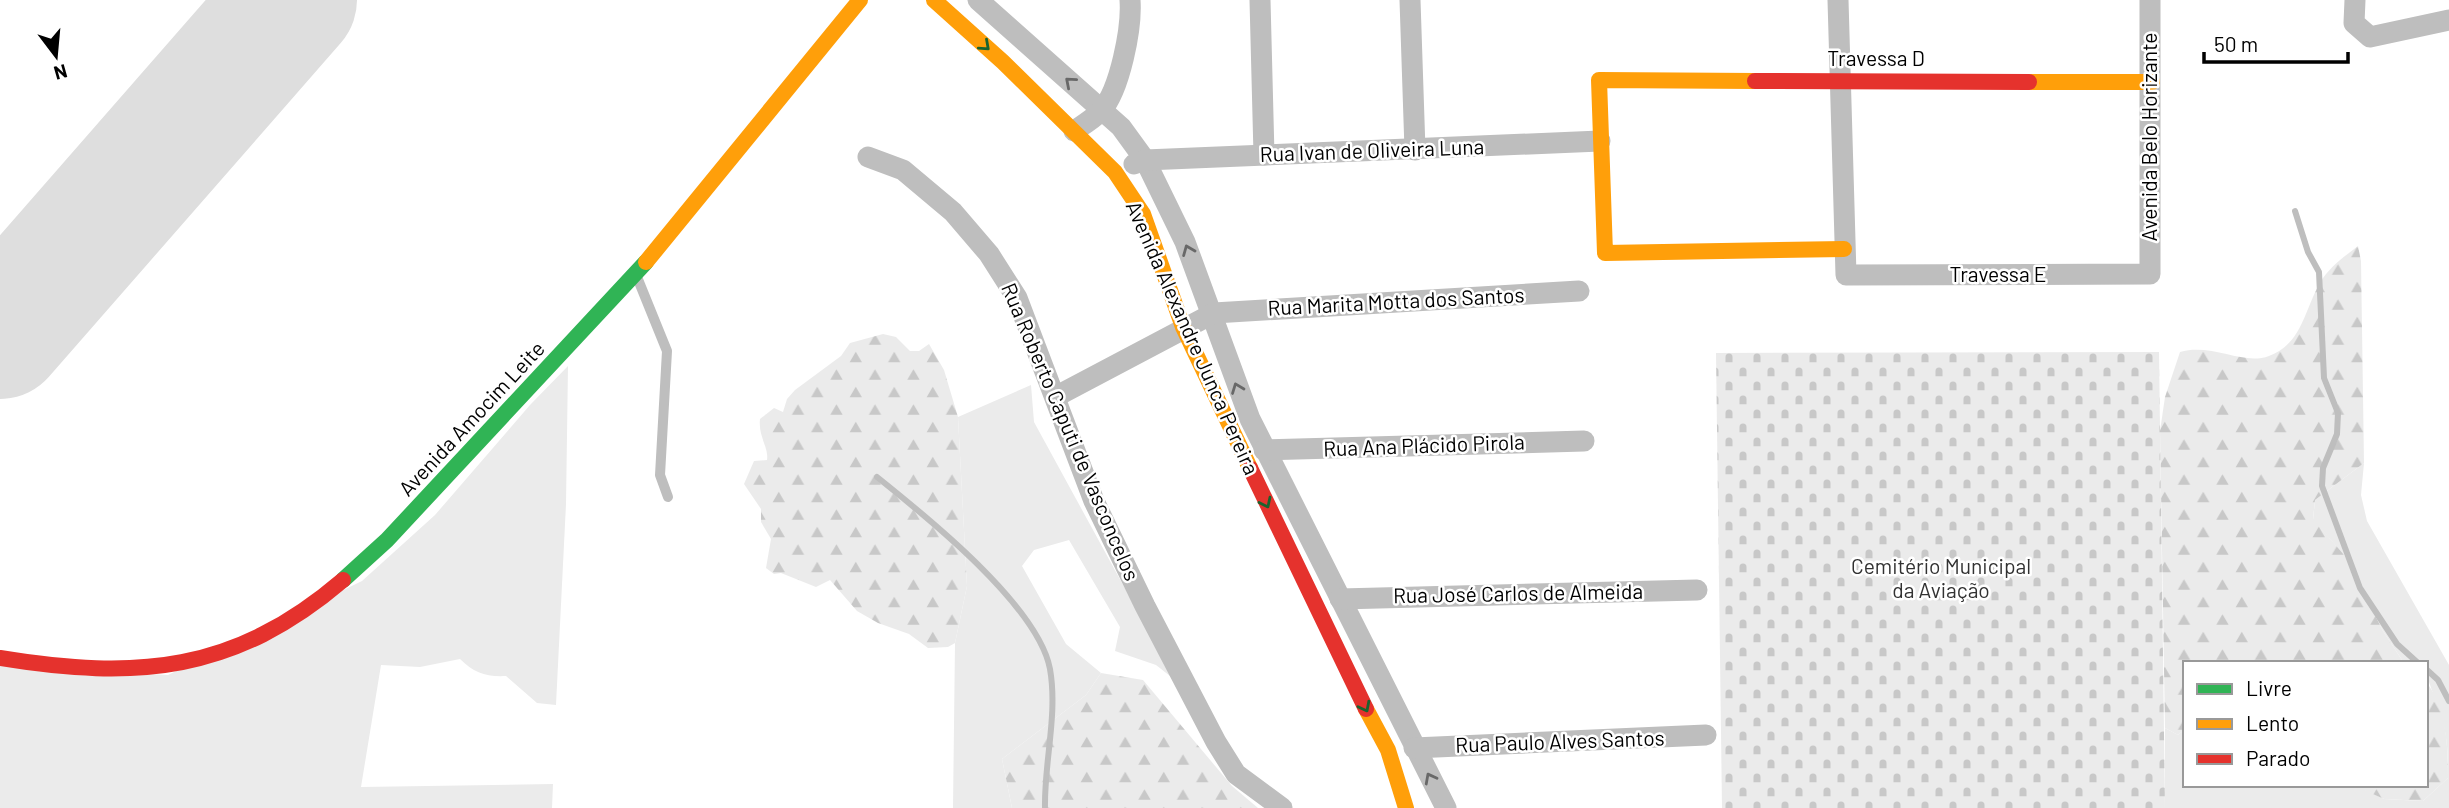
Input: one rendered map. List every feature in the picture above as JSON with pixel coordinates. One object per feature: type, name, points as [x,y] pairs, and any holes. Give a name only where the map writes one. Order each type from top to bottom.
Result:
[{"type":"street","name":"Avenida Amocim Leite","points":[[0,658],[35,664],[158,669],[229,649],[287,619],[356,571],[636,274],[860,0]]},
{"type":"street","name":"Avenida Alexandre Junca Pereira","points":[[934,0],[1115,172],[1143,214],[1183,327],[1334,646],[1388,750],[1403,807]]},
{"type":"street","name":"Avenida Alexandre Junca Pereira","points":[[978,0],[1121,127],[1145,160],[1171,209],[1214,313],[1227,361],[1264,450],[1446,808]]},
{"type":"street","points":[[1074,131],[1102,110],[1124,55],[1130,0]]},
{"type":"street","points":[[1260,0],[1264,155]]},
{"type":"street","points":[[1410,0],[1415,150]]},
{"type":"street","points":[[1600,141],[1605,253],[1844,249],[1839,0]]},
{"type":"street","name":"Avenida Belo Horizante","points":[[2150,0],[2150,274]]},
{"type":"street","points":[[2355,0],[2354,23],[2370,37],[2449,20]]},
{"type":"street","name":"Travessa D","points":[[1600,141],[1599,80],[2152,82]]},
{"type":"street","name":"Rua Ivan de Oliveira Luna","points":[[1115,172],[1145,160],[1600,141]]},
{"type":"street","name":"Rua Roberto Caputi de Vasconcelos","points":[[868,157],[903,170],[953,212],[989,254],[1017,298],[1094,501],[1216,742],[1236,774],[1282,808]]},
{"type":"street","name":"Travessa E","points":[[1844,249],[1846,275],[2150,274]]},
{"type":"street","name":"Rua Marita Motta dos Santos","points":[[1214,313],[1579,291]]},
{"type":"street","points":[[1055,397],[1183,327],[1214,313]]},
{"type":"street","name":"Rua Ana Plácido Pirola","points":[[1264,450],[1584,441]]},
{"type":"street","name":"Rua José Carlos de Almeida","points":[[1340,599],[1697,590]]},
{"type":"street","name":"Rua Paulo Alves Santos","points":[[1414,748],[1706,735]]},
{"type":"lane","points":[[636,274],[667,351],[660,475],[668,497]]},
{"type":"green space","points":[[2358,246],[2361,261],[2364,463],[2315,500],[2313,519],[2345,556],[2383,631],[2403,661],[2183,661],[2183,731],[2178,735],[2165,728],[2160,431],[2165,397],[2180,352],[2204,350],[2259,358],[2280,350],[2296,334],[2324,277]]},
{"type":"green space","points":[[883,334],[896,337],[910,351],[919,351],[929,344],[944,370],[958,417],[967,586],[955,643],[948,647],[928,648],[909,634],[878,623],[857,611],[830,580],[816,587],[781,573],[774,574],[766,568],[771,539],[761,522],[761,509],[744,484],[754,461],[767,460],[760,419],[774,408],[783,412],[787,399],[795,390],[841,356],[850,343]]},
{"type":"green space","name":"Cemitério Municipal da Aviação","points":[[2159,352],[2165,808],[1722,808],[1716,353]]},
{"type":"green space","points":[[568,366],[566,504],[556,705],[537,703],[506,676],[481,673],[460,659],[420,667],[381,665],[361,787],[553,784],[552,808],[0,808],[0,665],[168,675],[362,581],[435,515],[530,405]]},
{"type":"green space","points":[[1031,385],[1034,422],[1175,680],[1156,665],[1115,651],[1120,627],[1069,540],[1034,550],[1022,566],[1066,644],[1101,673],[1086,695],[1002,759],[1012,808],[953,808],[955,643],[967,586],[958,417]]},
{"type":"green space","points":[[2364,463],[2361,495],[2367,521],[2449,665],[2449,808],[2165,808],[2165,728],[2178,735],[2183,731],[2183,787],[2359,787],[2384,799],[2423,801],[2448,778],[2445,732],[2428,677],[2428,661],[2403,661],[2383,631],[2345,556],[2313,520],[2315,500]]},
{"type":"green space","points":[[1101,673],[1143,680],[1232,786],[1258,808],[1012,808],[1002,759],[1086,695]]},
{"type":"green space","points":[[2428,685],[2442,715],[2447,741],[2448,778],[2423,801],[2384,799],[2357,787],[2428,787]]},
{"type":"waterway","points":[[2295,211],[2308,252],[2319,272],[2324,378],[2338,413],[2337,434],[2323,468],[2322,486],[2360,588],[2397,644],[2416,661]]},
{"type":"waterway","points":[[877,477],[978,564],[1025,618],[1041,644],[1050,669],[1052,686],[1045,808]]},
{"type":"waterway","points":[[2428,671],[2438,680],[2449,701]]},
{"type":"runway","points":[[0,334],[292,0]]},
{"type":"traffic: fast","points":[[343,580],[387,540],[646,262]]},
{"type":"traffic: slow","points":[[646,262],[860,0]]},
{"type":"traffic: slow","points":[[934,0],[1003,62],[1115,172],[1143,214],[1183,327],[1250,468]]},
{"type":"traffic: slow","points":[[1755,81],[1599,80],[1605,253],[1844,249]]},
{"type":"traffic: slow","points":[[2029,82],[2152,82]]},
{"type":"traffic: slow","points":[[1366,709],[1388,750],[1406,808]]},
{"type":"traffic: jam","points":[[1755,81],[2029,82]]},
{"type":"traffic: jam","points":[[1250,468],[1366,709]]},
{"type":"traffic: jam","points":[[0,658],[96,668],[140,668],[182,662],[223,651],[263,635],[303,611],[343,580]]}]
